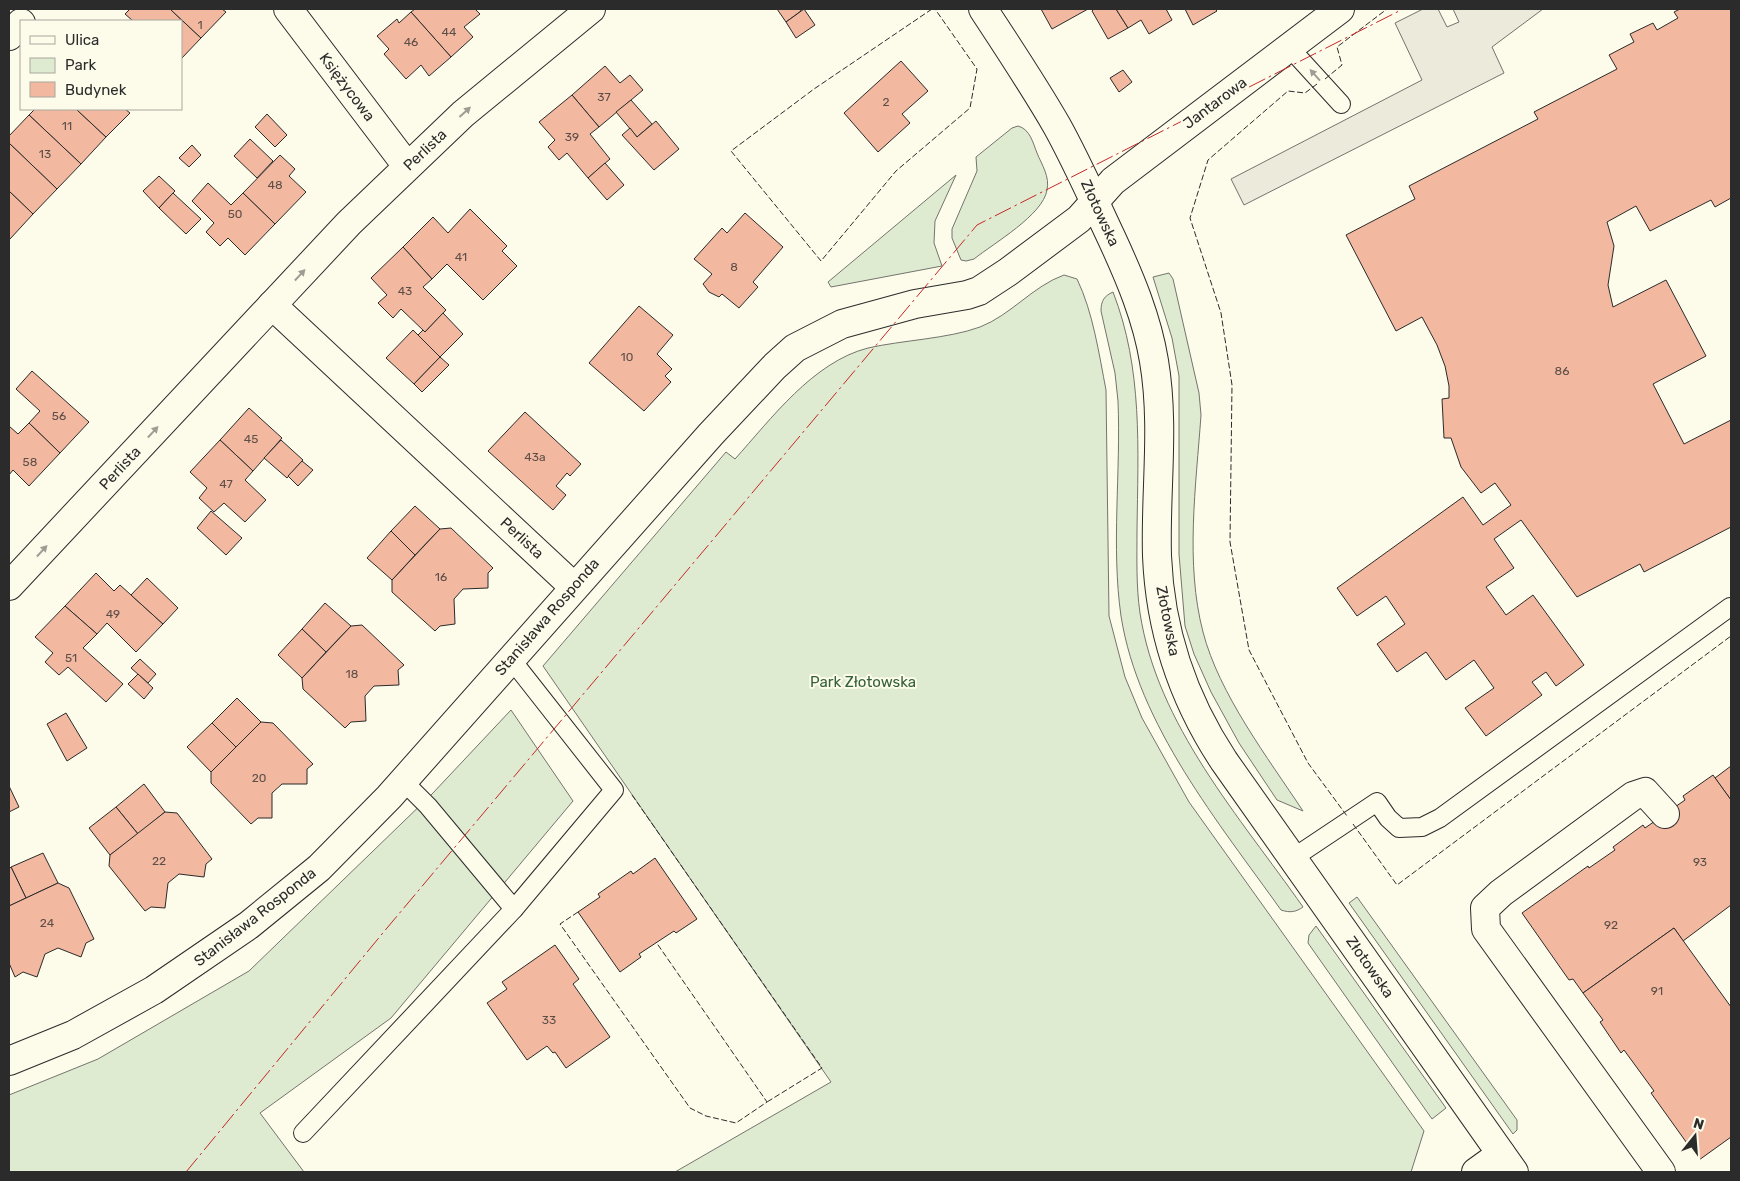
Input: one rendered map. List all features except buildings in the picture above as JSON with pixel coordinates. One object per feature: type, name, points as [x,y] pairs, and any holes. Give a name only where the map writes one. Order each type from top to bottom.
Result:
[{"type":"street","points":[[24,20],[34,9]]},
{"type":"street","name":"Księżycowa","points":[[288,9],[407,166]]},
{"type":"street","name":"Perlista","points":[[9,586],[349,223],[407,166],[516,68],[591,9]]},
{"type":"street","name":"Złotowska","points":[[983,9],[1056,125],[1095,201],[1133,287],[1154,360],[1160,424],[1158,563],[1160,598],[1174,656],[1194,711],[1207,736],[1507,1163]]},
{"type":"street","name":"Jantarowa","points":[[1095,201],[1113,181],[1340,9]]},
{"type":"street","points":[[9,36],[20,24]]},
{"type":"street","name":"Stanisława Rosponda","points":[[9,1061],[29,1054],[106,1018],[189,968],[263,915],[319,868],[403,781],[711,434],[775,366],[796,348],[842,324],[915,304],[979,291],[1008,272],[1079,219],[1095,201]]},
{"type":"street","name":"Perlista","points":[[272,305],[574,587]]},
{"type":"street","points":[[1661,1172],[1486,929],[1485,908],[1501,893],[1634,796],[1645,792],[1665,814]]},
{"type":"street","points":[[1476,1172],[1507,1163]]},
{"type":"lane","points":[[1289,47],[1341,104]]},
{"type":"lane","points":[[1293,858],[1377,802],[1388,818],[1399,828],[1414,829],[1440,818],[1730,607]]},
{"type":"lane","points":[[303,1133],[514,909],[614,790],[511,659]]},
{"type":"lane","points":[[403,781],[428,806],[514,909]]},
{"type":"green space","points":[[1018,126],[1025,130],[1030,137],[1045,171],[1048,185],[1044,199],[1027,219],[1005,237],[974,259],[961,260],[952,238],[952,229],[977,171],[976,157],[1012,128]]},
{"type":"green space","points":[[956,175],[935,221],[934,243],[942,266],[831,287],[828,282]]},
{"type":"green space","points":[[1169,273],[1173,279],[1199,393],[1201,415],[1193,524],[1193,552],[1194,579],[1203,632],[1210,655],[1232,702],[1303,811],[1277,800],[1239,743],[1211,692],[1194,654],[1185,626],[1179,554],[1179,376],[1172,338],[1153,277]]},
{"type":"green space","name":"Park Złotowska","points":[[1064,275],[1077,279],[1083,292],[1095,333],[1106,390],[1109,616],[1125,677],[1142,718],[1189,802],[1424,1131],[1411,1172],[675,1172],[831,1082],[543,666],[726,452],[735,459],[778,410],[811,379],[848,355],[868,348],[939,337],[980,327],[1002,315],[1042,286]]},
{"type":"green space","points":[[1113,292],[1130,350],[1137,409],[1138,592],[1140,613],[1149,654],[1164,694],[1182,732],[1228,804],[1303,907],[1295,911],[1281,910],[1232,843],[1184,771],[1144,696],[1130,656],[1121,616],[1118,590],[1116,536],[1118,401],[1115,373],[1101,311],[1104,299]]},
{"type":"green space","points":[[511,710],[573,801],[391,1018],[260,1113],[304,1172],[9,1172],[9,1095],[98,1059],[249,971],[432,794]]},
{"type":"green space","points":[[1357,897],[1517,1120],[1517,1130],[1513,1134],[1349,903]]},
{"type":"green space","points":[[1316,926],[1446,1108],[1432,1119],[1308,943],[1309,935]]},
{"type":"shaded area","points":[[1423,9],[1438,9],[1447,27],[1459,22],[1453,9],[1543,9],[1492,47],[1504,73],[1244,205],[1231,179],[1422,80],[1395,23]]},
{"type":"fence","points":[[932,9],[814,89],[731,151],[821,261],[896,171],[970,108],[977,69],[935,9]]},
{"type":"fence","points":[[1325,79],[1342,65],[1337,47],[1387,9]]},
{"type":"fence","points":[[1317,84],[1305,93],[1288,91],[1208,160],[1190,218],[1221,313],[1232,385],[1230,542],[1249,650],[1308,763],[1347,816]]},
{"type":"fence","points":[[1353,824],[1397,885],[1731,636]]},
{"type":"fence","points":[[632,795],[822,1068],[767,1102]]},
{"type":"fence","points":[[578,912],[560,924],[690,1108],[706,1116],[736,1123],[767,1102],[656,942]]},
{"type":"power","points":[[186,1172],[382,934],[977,225],[1403,9]]}]
